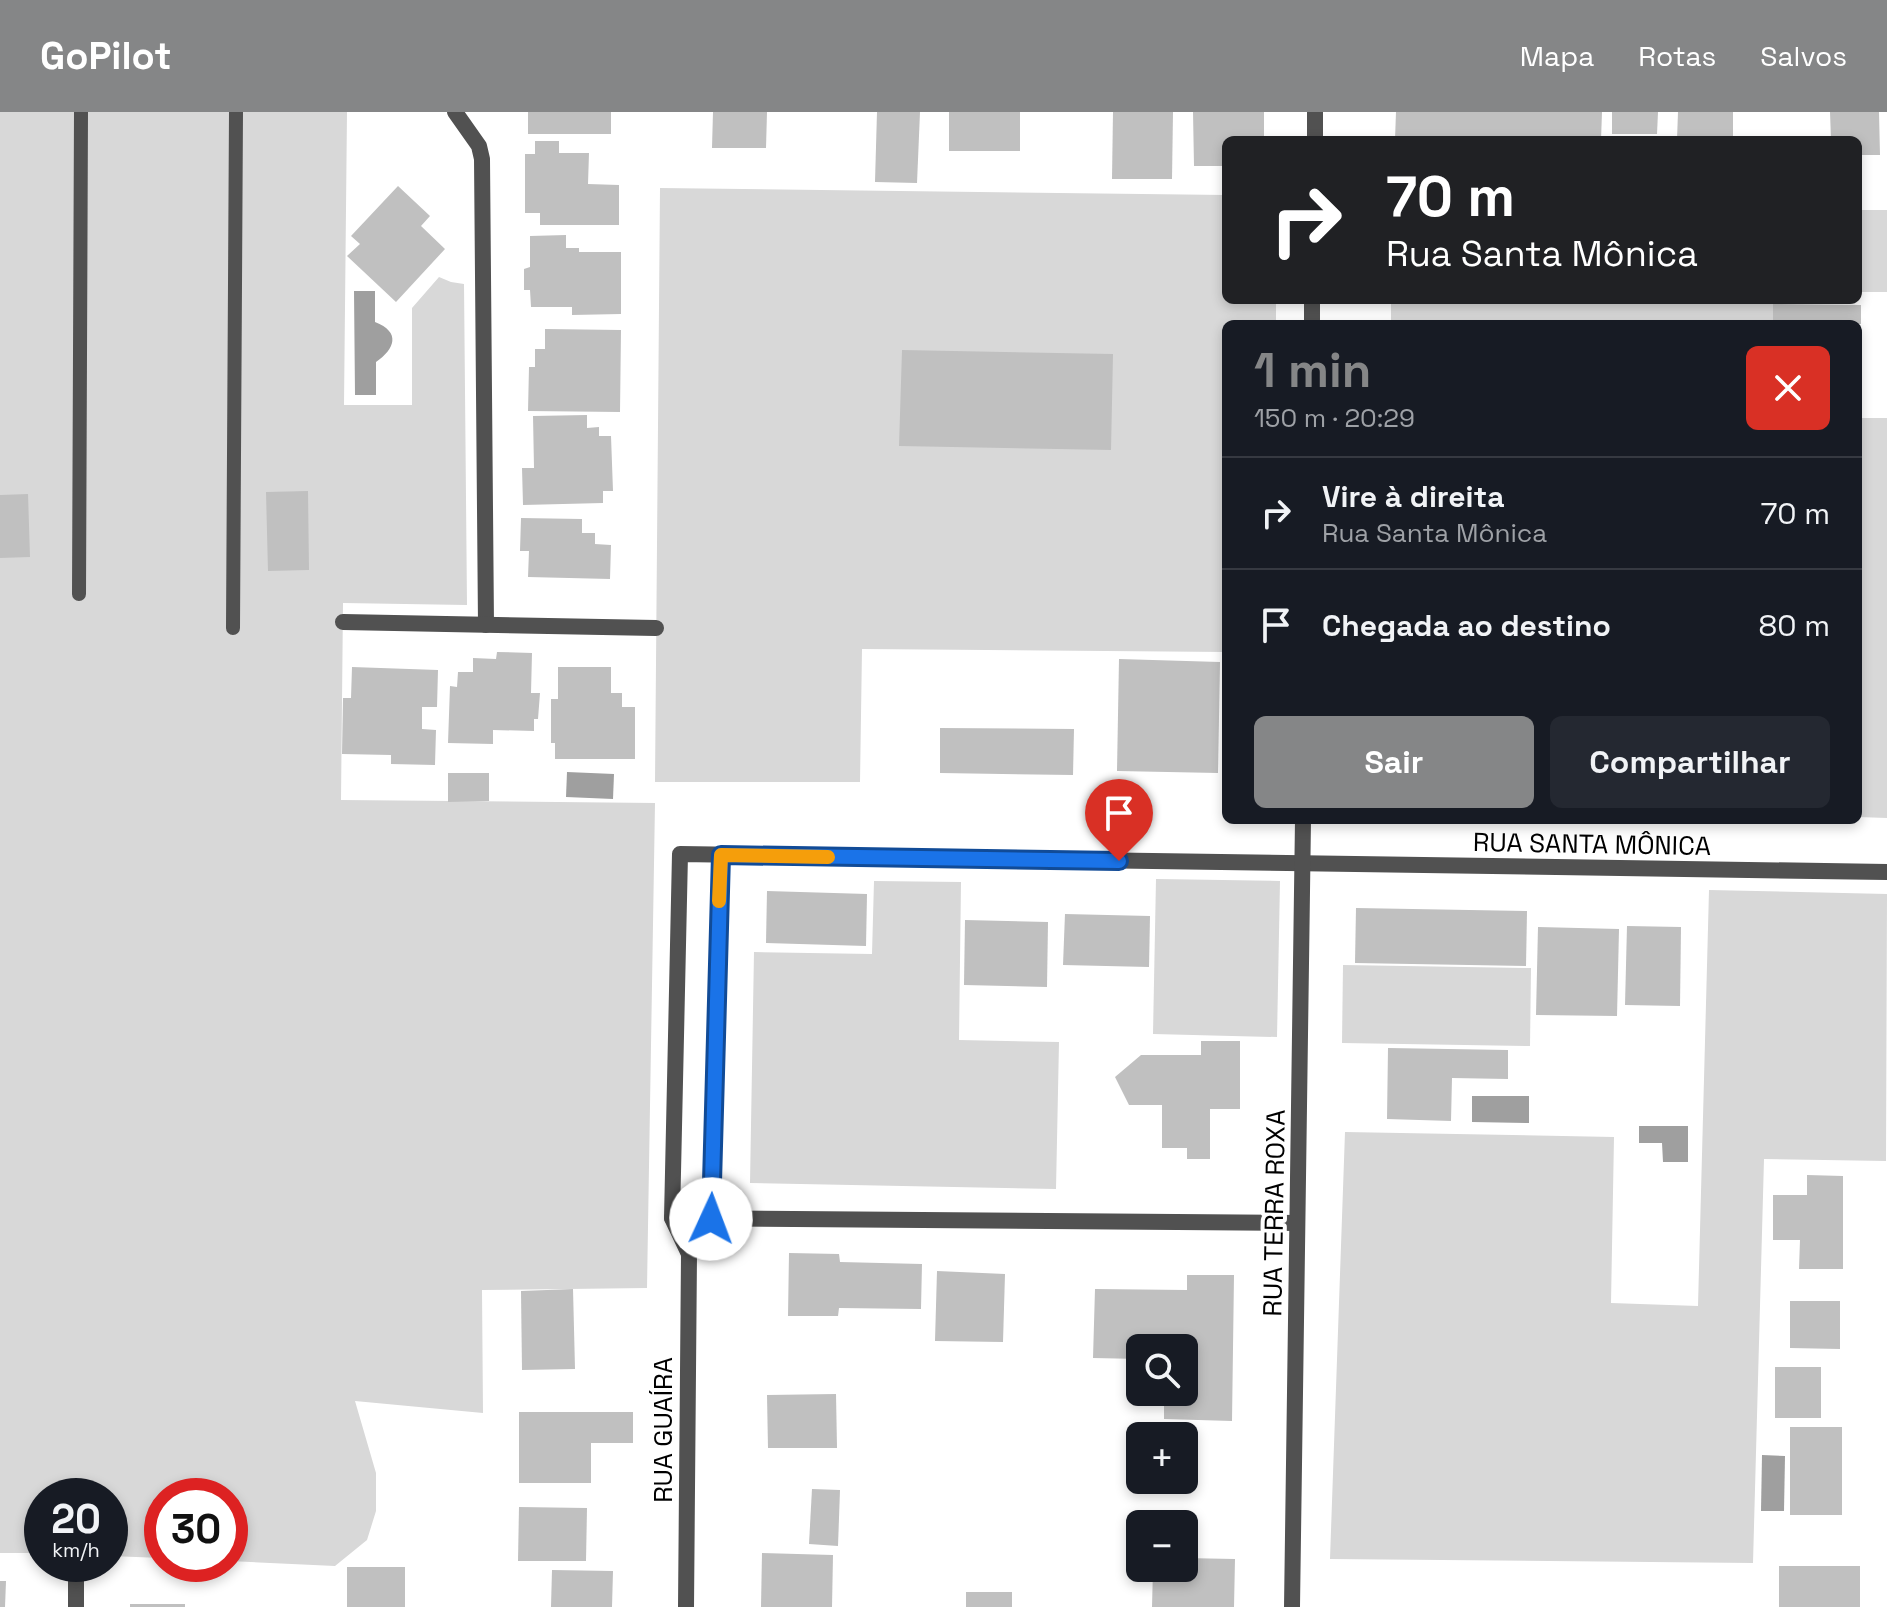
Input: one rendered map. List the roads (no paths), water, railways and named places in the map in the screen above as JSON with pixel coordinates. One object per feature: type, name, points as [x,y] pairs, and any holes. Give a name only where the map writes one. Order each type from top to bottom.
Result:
[{"type":"street","points":[[455,112],[479,146],[482,159],[486,625]]},
{"type":"street","points":[[1315,112],[1315,136]]},
{"type":"street","points":[[343,622],[656,628]]},
{"type":"street","name":"RUA TERRA ROXA","points":[[1292,1607],[1303,824]]},
{"type":"street","name":"RUA SANTA MÔNICA","points":[[672,1218],[680,854],[1887,872]]},
{"type":"street","points":[[689,1254],[711,1219],[721,855]]},
{"type":"street","points":[[672,1218],[1297,1223]]},
{"type":"street","name":"RUA GUAÍRA","points":[[672,1218],[689,1254],[686,1607]]},
{"type":"street","points":[[76,1582],[76,1607]]},
{"type":"lane","points":[[79,594],[81,112]]},
{"type":"lane","points":[[233,628],[236,112]]}]
